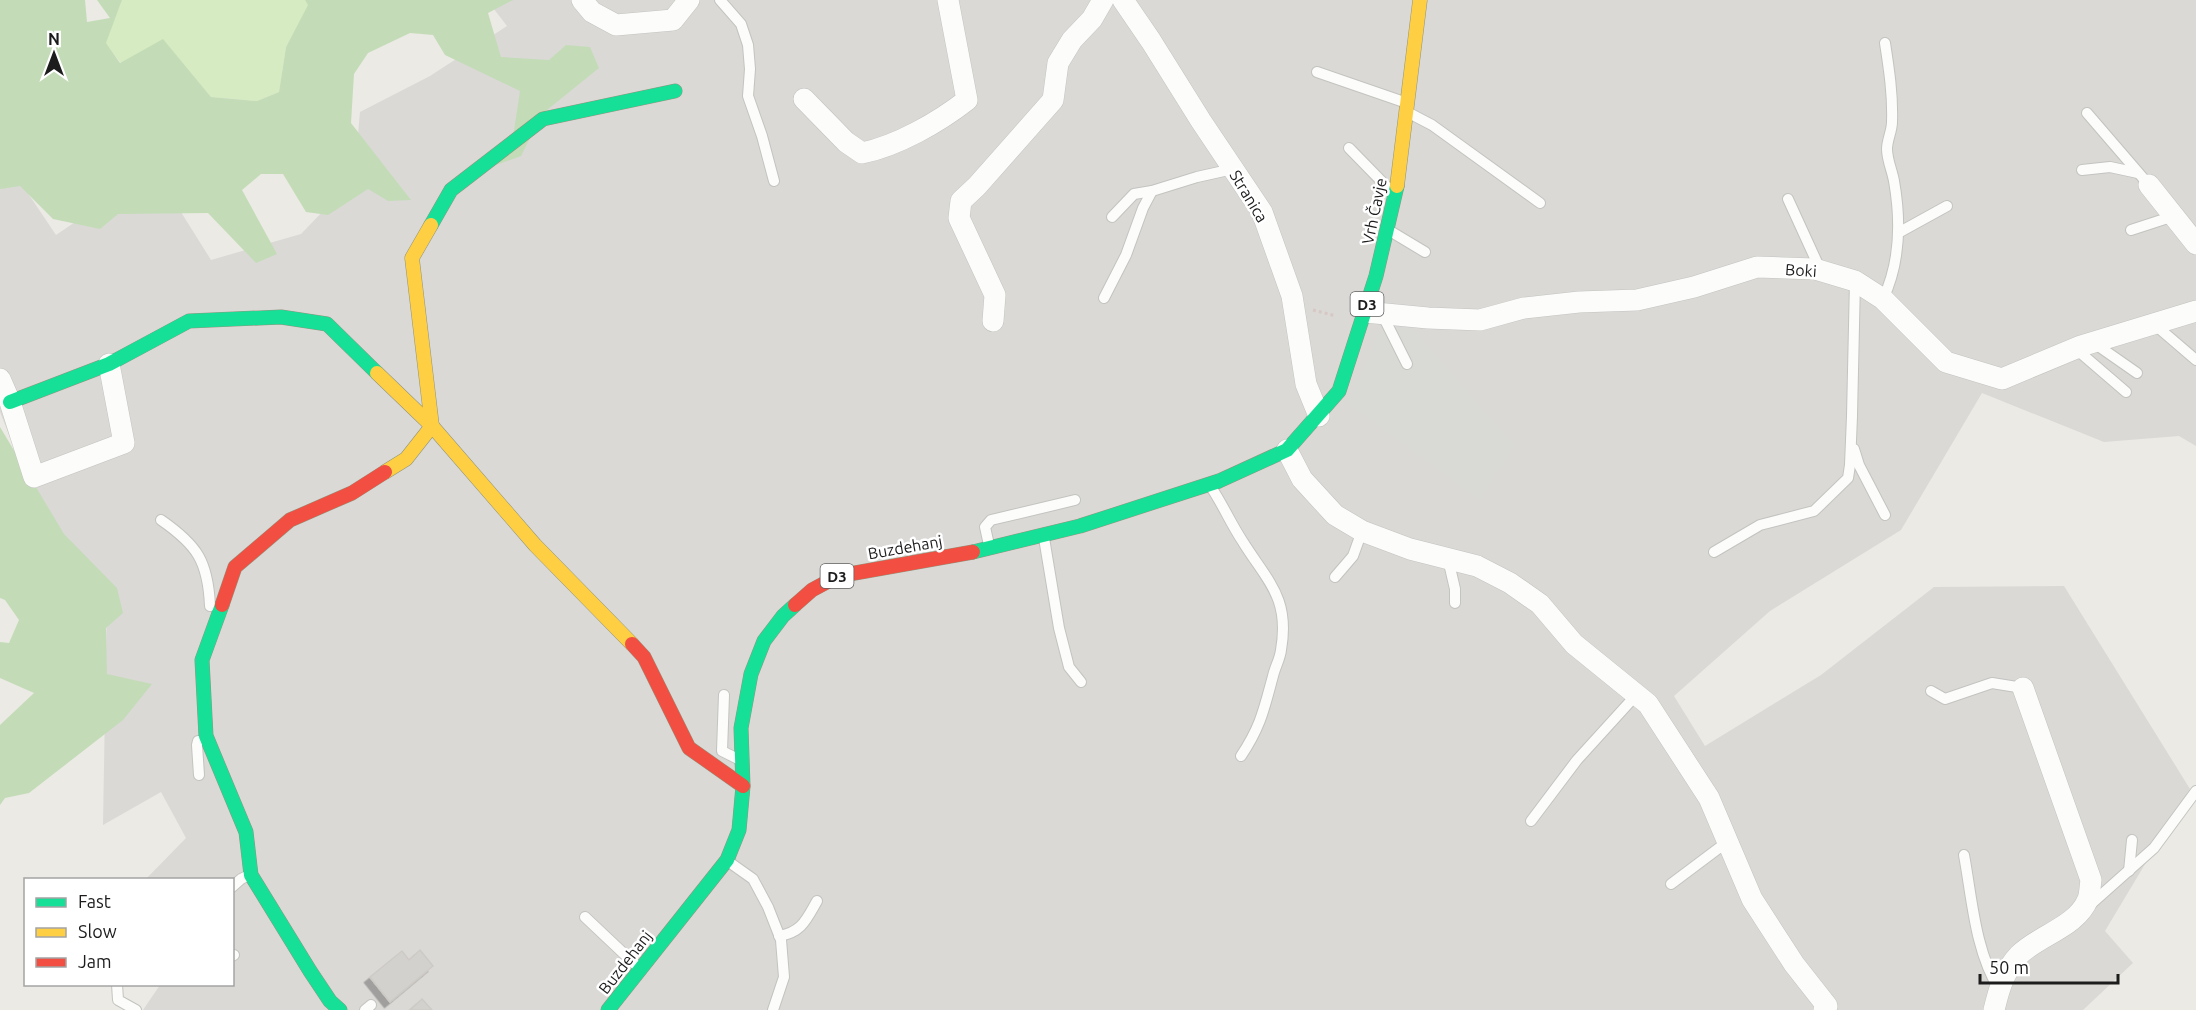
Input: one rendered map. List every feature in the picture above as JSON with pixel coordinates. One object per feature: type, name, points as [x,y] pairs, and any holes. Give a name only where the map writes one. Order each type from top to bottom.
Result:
[{"type":"street","points":[[582,0],[592,12],[616,25],[673,20],[689,0]]},
{"type":"street","points":[[804,99],[846,142],[862,153],[877,150],[949,114],[967,100],[948,0]]},
{"type":"street","points":[[993,321],[996,295],[959,218],[961,201],[1053,100],[1058,63],[1072,40],[1092,19],[1103,0]]},
{"type":"street","name":"Stranica","points":[[1122,0],[1262,212],[1292,296],[1306,384],[1319,416]]},
{"type":"street","name":"Vrh Čavje","points":[[1319,416],[1339,391],[1373,313],[1376,276],[1395,195],[1408,108],[1420,0]]},
{"type":"street","points":[[340,1010],[330,1001],[310,971],[251,875],[246,832],[206,736],[202,660],[235,567],[290,520],[352,494],[406,459],[432,426],[412,258],[451,190],[543,119],[675,91]]},
{"type":"street","points":[[2144,179],[2196,244]]},
{"type":"street","name":"Boki","points":[[1373,313],[1480,320],[1524,308],[1579,302],[1637,300],[1694,287],[1756,267],[1821,270],[1855,281],[1883,298],[1946,362],[2002,379],[2085,345],[2196,310]]},
{"type":"street","points":[[10,402],[109,364],[189,321],[281,317],[327,324],[432,426],[535,545],[644,657],[689,748],[743,786]]},
{"type":"street","points":[[0,379],[10,402],[34,477],[124,443],[109,364]]},
{"type":"street","name":"Buzdehanj","points":[[608,1010],[726,860],[739,830],[743,786],[741,728],[751,674],[764,641],[783,616],[812,590],[838,576],[990,548],[1080,525],[1209,484],[1256,466],[1287,450],[1319,416]]},
{"type":"street","points":[[1287,450],[1302,479],[1335,515],[1362,531],[1410,549],[1477,566],[1510,584],[1540,604],[1574,644],[1648,704],[1709,798],[1752,899],[1794,964],[1828,1009]]},
{"type":"street","points":[[1994,1010],[2008,968],[2021,953],[2080,913],[2089,898],[2091,880],[2023,688]]},
{"type":"lane","points":[[720,0],[741,24],[748,45],[750,69],[748,96],[774,181]]},
{"type":"lane","points":[[1883,298],[1895,268],[1898,233],[1896,199],[1887,146],[1892,113],[1885,43]]},
{"type":"lane","points":[[1317,72],[1408,108],[1540,203]]},
{"type":"lane","points":[[2087,113],[2144,179]]},
{"type":"lane","points":[[1350,148],[1395,195]]},
{"type":"lane","points":[[2082,170],[2110,166],[2144,179]]},
{"type":"lane","points":[[1112,217],[1134,194],[1233,169]]},
{"type":"lane","points":[[1104,298],[1126,255],[1143,208],[1152,191]]},
{"type":"lane","points":[[1788,199],[1821,270]]},
{"type":"lane","points":[[1898,233],[1947,206]]},
{"type":"lane","points":[[2131,230],[2174,216]]},
{"type":"lane","points":[[1387,229],[1425,252]]},
{"type":"lane","points":[[1714,552],[1760,525],[1814,511],[1848,478],[1852,440],[1855,281]]},
{"type":"lane","points":[[1373,313],[1407,364]]},
{"type":"lane","points":[[2154,324],[2196,360]]},
{"type":"lane","points":[[2085,345],[2137,373]]},
{"type":"lane","points":[[2085,345],[2126,392]]},
{"type":"lane","points":[[1852,440],[1858,465],[1885,515]]},
{"type":"lane","points":[[1209,484],[1242,541],[1273,585],[1281,604],[1284,625],[1281,652],[1267,704],[1255,736],[1241,756]]},
{"type":"lane","points":[[990,548],[986,527],[991,520],[1075,500]]},
{"type":"lane","points":[[161,520],[185,537],[200,559],[209,579],[212,633]]},
{"type":"lane","points":[[1335,577],[1353,556],[1362,531]]},
{"type":"lane","points":[[1044,534],[1059,628],[1069,667],[1081,682]]},
{"type":"lane","points":[[1448,558],[1455,589],[1455,603]]},
{"type":"lane","points":[[1931,691],[1945,699],[1992,683],[2023,688]]},
{"type":"lane","points":[[724,694],[722,751],[742,761]]},
{"type":"lane","points":[[1531,821],[1577,760],[1637,694]]},
{"type":"lane","points":[[199,775],[197,745],[206,736]]},
{"type":"lane","points":[[2080,913],[2154,848],[2196,791]]},
{"type":"lane","points":[[2129,871],[2132,840]]},
{"type":"lane","points":[[1671,884],[1727,842]]},
{"type":"lane","points":[[1964,855],[1977,928],[1989,973],[2000,989]]},
{"type":"lane","points":[[726,860],[753,879],[768,907],[779,936],[784,977],[773,1010]]},
{"type":"lane","points":[[234,885],[251,875]]},
{"type":"lane","points":[[779,936],[793,933],[807,919],[817,902]]},
{"type":"lane","points":[[585,917],[641,969]]},
{"type":"lane","points":[[117,986],[118,999],[136,1010]]},
{"type":"path","points":[[1311,309],[1341,318]]},
{"type":"shaded area","points":[[487,0],[2196,0],[2196,446],[2179,436],[2104,442],[1982,393],[1901,530],[1770,611],[1674,696],[1705,746],[1821,675],[1934,587],[2064,586],[2190,789],[2105,931],[2133,963],[2083,1010],[143,1010],[159,986],[234,986],[234,878],[147,878],[186,838],[161,792],[103,825],[107,594],[50,539],[0,412],[0,183],[17,177],[56,235],[154,169],[211,260],[301,234],[354,179],[360,112],[430,76],[507,26]]},
{"type":"shaded area","points":[[1408,324],[1514,446],[1479,499],[1348,403],[1379,334]]},
{"type":"green space","points":[[0,0],[85,0],[87,22],[110,18],[97,0],[122,0],[106,43],[120,63],[163,39],[211,97],[257,101],[279,92],[286,47],[308,5],[305,0],[513,0],[488,13],[501,57],[549,60],[566,45],[590,47],[599,68],[542,114],[521,156],[479,171],[513,137],[520,91],[445,55],[433,35],[410,33],[368,53],[354,74],[351,123],[411,200],[388,201],[368,189],[328,215],[306,212],[283,174],[261,174],[242,190],[277,254],[256,263],[208,213],[118,214],[100,229],[53,219],[20,186],[0,189]]},
{"type":"green space","points":[[122,0],[305,0],[309,5],[286,47],[279,92],[257,101],[211,97],[163,40],[121,63],[105,43]]},
{"type":"green space","points":[[0,427],[64,534],[117,588],[123,613],[106,628],[107,674],[152,684],[123,720],[29,793],[5,798],[0,805],[0,725],[34,693],[0,678],[0,642],[9,643],[19,620],[5,600],[0,598]]},
{"type":"building","points":[[420,950],[433,966],[390,1002],[370,977],[402,951],[409,960]]},
{"type":"building","points":[[422,999],[432,1010],[410,1010]]},
{"type":"traffic: fast","points":[[431,225],[451,190],[543,119],[675,91]]},
{"type":"traffic: fast","points":[[973,552],[1080,526],[1219,481],[1287,450],[1339,391],[1376,276],[1397,186]]},
{"type":"traffic: fast","points":[[10,402],[109,364],[189,321],[281,317],[327,324],[377,373]]},
{"type":"traffic: fast","points":[[222,605],[202,660],[206,736],[246,832],[251,875],[310,971],[330,1001],[340,1010]]},
{"type":"traffic: fast","points":[[608,1010],[727,860],[739,830],[743,786],[741,728],[751,674],[764,641],[783,616],[795,605]]},
{"type":"traffic: slow","points":[[1397,186],[1420,0]]},
{"type":"traffic: slow","points":[[385,472],[406,459],[432,426],[412,258],[431,225]]},
{"type":"traffic: slow","points":[[377,373],[432,426],[535,545],[632,644]]},
{"type":"traffic: jam","points":[[222,605],[235,567],[290,520],[352,493],[385,472]]},
{"type":"traffic: jam","points":[[795,605],[812,590],[838,576],[973,552]]},
{"type":"traffic: jam","points":[[632,644],[644,657],[689,748],[743,786]]}]
